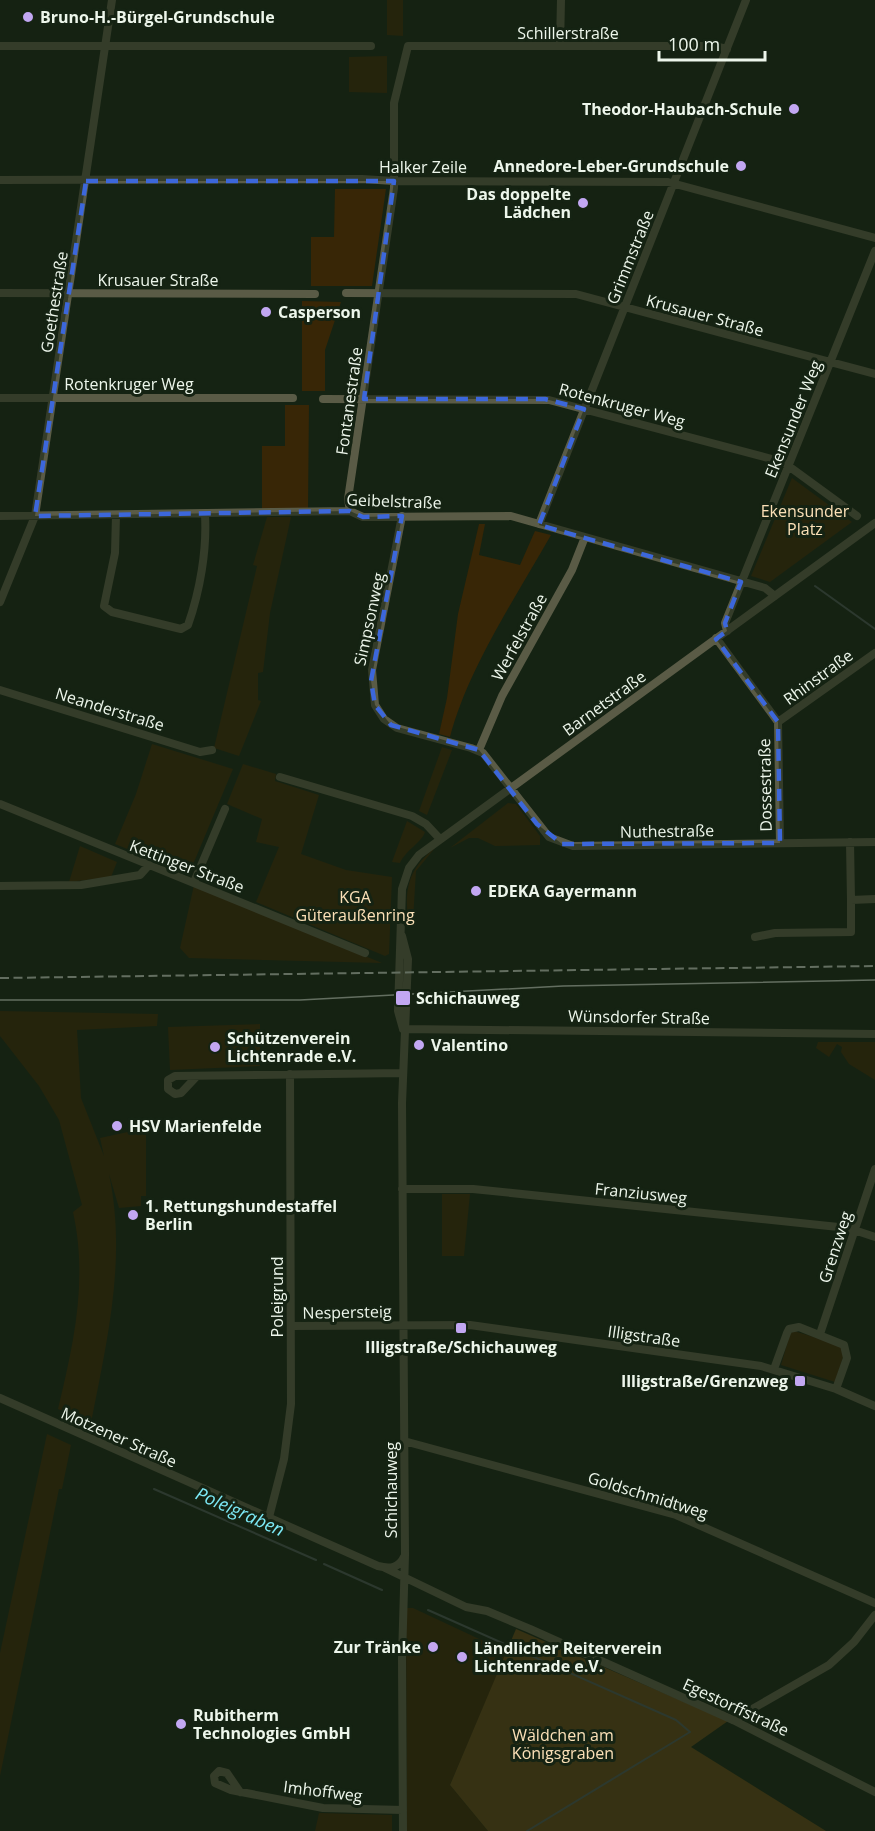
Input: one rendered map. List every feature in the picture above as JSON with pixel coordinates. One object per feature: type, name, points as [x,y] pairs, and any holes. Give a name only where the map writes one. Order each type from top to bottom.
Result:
[{"type":"street","name":"Goethestraße","points":[[0,602],[35,516],[112,0]]},
{"type":"street","points":[[560,46],[561,0]]},
{"type":"street","name":"Grimmstraße","points":[[539,524],[746,0]]},
{"type":"street","points":[[0,46],[371,46]]},
{"type":"street","name":"Schillerstraße","points":[[408,46],[714,46],[727,49]]},
{"type":"street","name":"Fontanestraße","points":[[350,511],[348,499],[394,181],[394,103],[408,46]]},
{"type":"street","name":"Halker Zeile","points":[[0,180],[362,179],[674,183],[875,238]]},
{"type":"street","name":"Ekensunder Weg","points":[[727,631],[725,623],[875,251]]},
{"type":"street","name":"Krusauer Straße","points":[[0,293],[315,294]]},
{"type":"street","name":"Krusauer Straße","points":[[346,293],[573,294],[875,374]]},
{"type":"street","name":"Rotenkruger Weg","points":[[0,398],[293,398]]},
{"type":"street","name":"Rotenkruger Weg","points":[[324,399],[545,399],[789,465],[857,516]]},
{"type":"street","name":"Geibelstraße","points":[[0,516],[205,515],[350,511],[363,517],[511,516],[765,588],[775,596]]},
{"type":"street","points":[[116,515],[115,553],[104,606],[112,612],[181,629],[188,625],[196,593],[205,548],[205,515]]},
{"type":"street","name":"Simpsonweg","points":[[402,516],[372,670],[373,701],[381,715],[397,728],[479,750]]},
{"type":"street","name":"Barnetstraße","points":[[403,1029],[407,1018],[408,960],[402,936],[402,889],[406,874],[419,855],[875,523]]},
{"type":"street","name":"Werfelstraße","points":[[479,750],[502,696],[565,582],[585,537]]},
{"type":"street","name":"Dossestraße","points":[[716,638],[778,723],[780,843]]},
{"type":"street","name":"Rhinstraße","points":[[778,723],[875,653]]},
{"type":"street","name":"Neanderstraße","points":[[0,690],[200,752],[212,750]]},
{"type":"street","points":[[479,750],[494,764],[511,787]]},
{"type":"street","points":[[280,777],[412,816],[426,824],[440,839]]},
{"type":"street","name":"Nuthestraße","points":[[511,787],[549,837],[568,845],[875,842]]},
{"type":"street","name":"Kettinger Straße","points":[[0,804],[148,866],[194,882],[365,952]]},
{"type":"street","points":[[194,882],[225,809]]},
{"type":"street","points":[[755,937],[775,933],[851,932],[850,842]]},
{"type":"street","points":[[0,886],[98,883],[140,875],[148,866]]},
{"type":"street","points":[[851,900],[875,899]]},
{"type":"street","name":"Wünsdorfer Straße","points":[[403,1029],[875,1034]]},
{"type":"street","name":"Schichauweg","points":[[403,1029],[405,1555],[403,1577],[403,1831]]},
{"type":"street","points":[[197,1076],[402,1073]]},
{"type":"street","name":"Poleigrund","points":[[268,1517],[288,1437],[291,1397],[290,1074]]},
{"type":"street","name":"Grenzweg","points":[[820,1334],[875,1169]]},
{"type":"street","name":"Franziusweg","points":[[402,1189],[473,1189],[855,1229],[875,1237]]},
{"type":"street","name":"Nespersteig","points":[[291,1326],[404,1325]]},
{"type":"street","name":"Illigstraße","points":[[404,1325],[470,1325],[774,1369],[836,1389],[875,1406]]},
{"type":"street","points":[[774,1369],[789,1329],[799,1327],[841,1341],[847,1349],[847,1358],[836,1389]]},
{"type":"street","name":"Motzener Straße","points":[[0,1398],[389,1568]]},
{"type":"street","name":"Goldschmidtweg","points":[[404,1441],[676,1515],[875,1603]]},
{"type":"street","name":"Schichauweg","points":[[389,1568],[400,1563],[405,1555]]},
{"type":"street","name":"Egestorffstraße","points":[[389,1568],[466,1607],[488,1611],[733,1720],[875,1792]]},
{"type":"street","points":[[733,1720],[829,1665],[854,1641],[875,1615]]},
{"type":"street","name":"Imhoffweg","points":[[240,1792],[323,1808],[403,1810]]},
{"type":"highlighted area","points":[[86,181],[394,181],[364,399],[545,399],[584,409],[539,525],[741,582],[725,623],[727,631],[716,639],[778,722],[780,843],[562,844],[537,824],[479,750],[391,725],[375,705],[371,681],[402,516],[363,517],[350,511],[35,516]]},
{"type":"green space","points":[[387,0],[403,0],[403,36],[387,35]]},
{"type":"green space","points":[[387,56],[387,93],[349,92],[349,57]]},
{"type":"green space","points":[[335,189],[386,189],[372,286],[311,286],[311,237],[334,237]]},
{"type":"green space","points":[[302,301],[341,302],[325,350],[325,391],[302,391]]},
{"type":"green space","points":[[285,405],[309,405],[308,510],[262,510],[262,446],[285,446]]},
{"type":"green space","name":"Ekensunder Platz","points":[[792,478],[852,522],[770,582],[751,576]]},
{"type":"green space","points":[[267,517],[291,517],[270,613],[263,672],[258,673],[258,700],[261,701],[239,756],[214,748],[257,566],[253,565]]},
{"type":"green space","points":[[479,524],[485,524],[479,555],[520,565],[535,531],[551,535],[508,608],[468,685],[450,737],[439,734],[447,698],[458,614]]},
{"type":"green space","points":[[152,744],[233,769],[189,874],[115,844],[136,794]]},
{"type":"green space","points":[[442,747],[452,750],[427,815],[419,811]]},
{"type":"green space","name":"KGA Güteraußenring","points":[[243,764],[276,774],[275,781],[319,795],[301,854],[346,870],[392,877],[389,954],[385,956],[256,902],[279,847],[256,842],[262,819],[227,804]]},
{"type":"green space","points":[[508,803],[516,804],[540,836],[540,845],[495,846],[478,838],[469,838],[450,848]]},
{"type":"green space","points":[[407,821],[425,832],[400,863],[392,862]]},
{"type":"green space","points":[[80,846],[117,862],[111,877],[69,882]]},
{"type":"green space","points":[[435,848],[416,871],[413,920],[408,918],[408,888],[414,871],[426,855]]},
{"type":"green space","points":[[194,885],[382,963],[189,958],[180,948]]},
{"type":"green space","points":[[0,1011],[158,1014],[157,1026],[77,1030],[81,1098],[104,1156],[100,1138],[146,1128],[146,1196],[141,1196],[141,1206],[119,1208],[109,1174],[116,1237],[113,1299],[91,1423],[58,1409],[74,1335],[79,1287],[77,1237],[73,1212],[82,1205],[59,1120],[39,1086],[0,1036]]},
{"type":"green space","name":"Schützenverein Lichtenrade e.V.","points":[[260,1024],[260,1066],[170,1070],[168,1027]]},
{"type":"green space","points":[[818,1042],[875,1042],[875,1080],[849,1064],[841,1052],[842,1047],[837,1044],[829,1057],[816,1048]]},
{"type":"green space","points":[[442,1194],[470,1194],[464,1256],[442,1256]]},
{"type":"green space","points":[[794,1331],[840,1345],[844,1354],[835,1382],[781,1365],[790,1334]]},
{"type":"green space","points":[[47,1434],[71,1445],[62,1489],[59,1489],[0,1776],[0,1653]]},
{"type":"green space","points":[[406,1608],[413,1608],[507,1652],[450,1785],[488,1831],[407,1831]]},
{"type":"green space","name":"Wäldchen am Königsgraben","points":[[516,1629],[728,1721],[691,1747],[826,1831],[488,1831],[450,1785]]},
{"type":"green space","points":[[319,1813],[392,1815],[392,1831],[315,1831]]},
{"type":"waterway","points":[[815,586],[875,629]]},
{"type":"waterway","name":"Poleigraben","points":[[154,1489],[316,1560]]},
{"type":"waterway","name":"Poleigraben","points":[[324,1564],[382,1590]]},
{"type":"waterway","name":"Poleigraben","points":[[428,1610],[676,1720],[690,1732],[527,1831]]},
{"type":"tram line","points":[[0,1000],[300,1000],[563,986],[875,980]]},
{"type":"railway","points":[[0,978],[875,966]]},
{"type":"place","name":"Bruno-H.-Bürgel-Grundschule","points":[[28,17]]},
{"type":"place","name":"Theodor-Haubach-Schule","points":[[794,109]]},
{"type":"place","name":"Annedore-Leber-Grundschule","points":[[741,166]]},
{"type":"place","name":"Das doppelte Lädchen","points":[[583,203]]},
{"type":"place","name":"Casperson","points":[[266,312]]},
{"type":"place","name":"EDEKA Gayermann","points":[[476,891]]},
{"type":"place","name":"Schichauweg","points":[[403,998]]},
{"type":"place","name":"Valentino","points":[[419,1045]]},
{"type":"place","name":"Schützenverein Lichtenrade e.V.","points":[[215,1047]]},
{"type":"place","name":"HSV Marienfelde","points":[[117,1126]]},
{"type":"place","name":"1. Rettungshundestaffel Berlin","points":[[133,1215]]},
{"type":"place","name":"Illigstraße/Schichauweg","points":[[461,1328]]},
{"type":"place","name":"Illigstraße/Grenzweg","points":[[800,1381]]},
{"type":"place","name":"Zur Tränke","points":[[433,1647]]},
{"type":"place","name":"Ländlicher Reiterverein Lichtenrade e.V.","points":[[462,1657]]},
{"type":"place","name":"Rubitherm Technologies GmbH","points":[[181,1724]]}]
